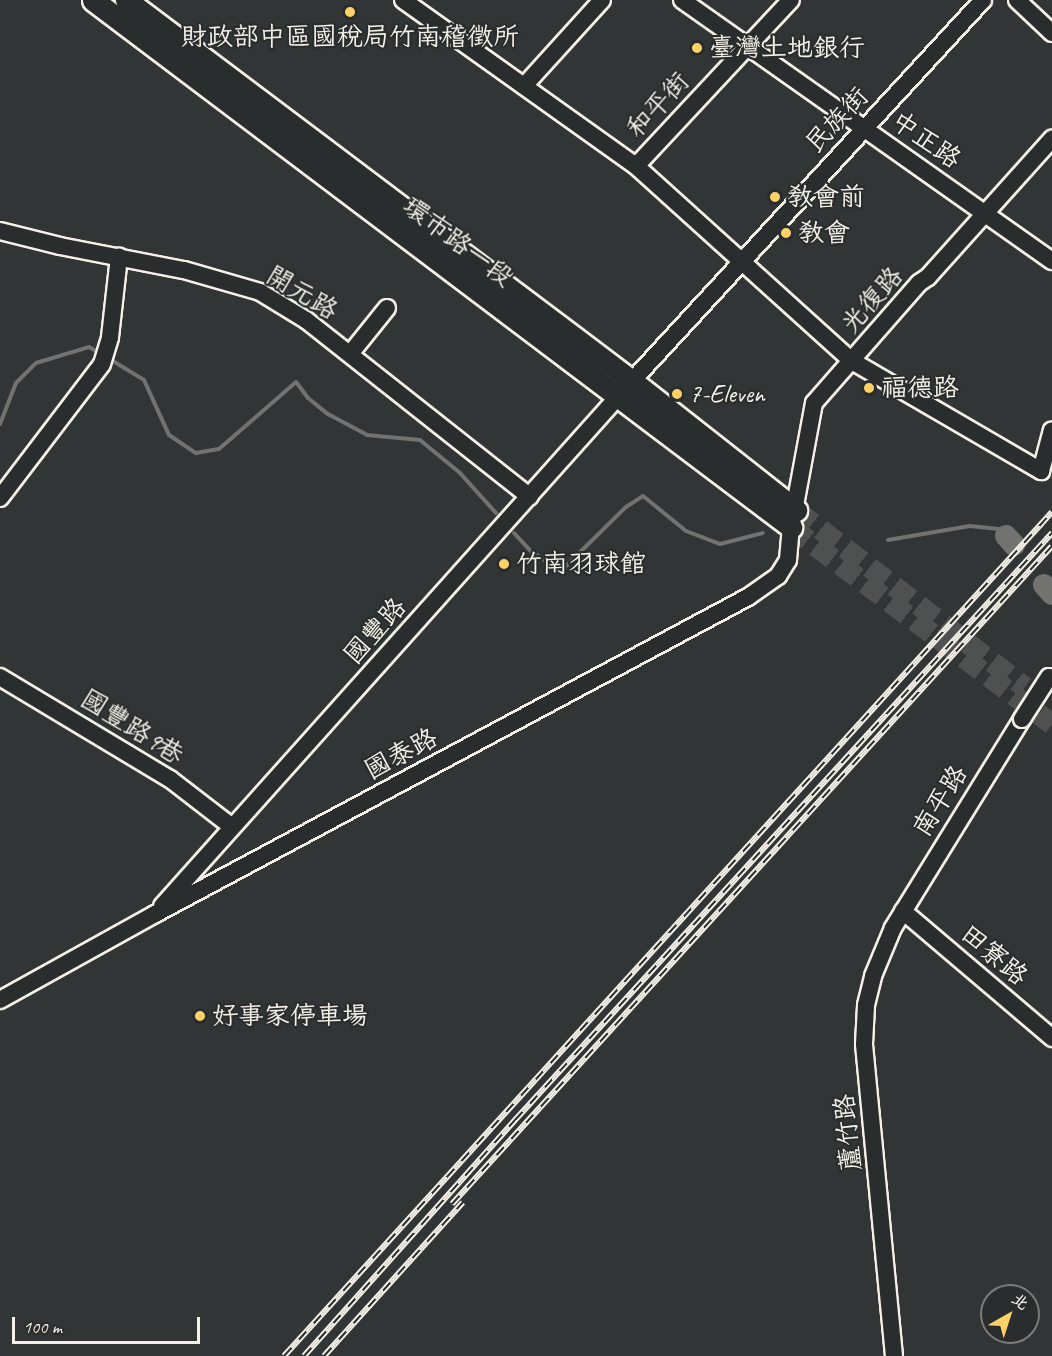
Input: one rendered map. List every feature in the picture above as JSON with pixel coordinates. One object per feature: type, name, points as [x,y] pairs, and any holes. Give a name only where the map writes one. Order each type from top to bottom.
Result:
[{"type":"main road","name":"環市路一段","points":[[93,0],[298,142],[632,381],[794,518]]},
{"type":"main road","name":"環市路一段","points":[[126,0],[298,142],[618,397],[794,518]]},
{"type":"street","points":[[403,0],[636,166],[852,361],[1041,471],[1052,430]]},
{"type":"street","points":[[524,86],[602,0]]},
{"type":"street","name":"中正路","points":[[682,0],[1052,261]]},
{"type":"street","name":"和平街","points":[[636,166],[790,0]]},
{"type":"street","name":"民族街","points":[[632,381],[983,0]]},
{"type":"street","points":[[1017,0],[1052,33]]},
{"type":"street","name":"光復路","points":[[794,518],[814,402],[1052,139]]},
{"type":"street","name":"開元路","points":[[0,231],[184,270],[260,292],[306,320],[530,497]]},
{"type":"street","points":[[0,498],[102,364],[110,337],[119,257]]},
{"type":"street","points":[[350,354],[387,308]]},
{"type":"street","name":"國豐路","points":[[154,914],[632,381]]},
{"type":"street","name":"國泰路","points":[[0,1000],[154,914],[748,597],[778,576],[788,560],[794,518]]},
{"type":"street","name":"南平路","points":[[903,911],[1050,674]]},
{"type":"street","name":"國豐路9巷","points":[[0,677],[170,779],[232,827]]},
{"type":"street","name":"田寮路","points":[[903,911],[1052,1038]]},
{"type":"street","name":"蘆竹路","points":[[894,1356],[864,1044],[866,1005],[873,976],[903,911]]},
{"type":"waterway","points":[[0,424],[16,383],[36,363],[89,347],[101,354]]},
{"type":"waterway","points":[[108,358],[144,380],[169,435],[196,453],[219,449],[296,382],[308,398],[328,414],[367,435],[420,440],[460,473],[496,513]]},
{"type":"waterway","points":[[514,533],[532,552],[561,571],[626,507],[643,496],[686,531],[720,544],[763,533]]},
{"type":"waterway","points":[[888,540],[970,526],[999,529]]},
{"type":"waterway","points":[[1006,536],[1014,545]]},
{"type":"waterway","points":[[1044,585],[1052,594]]},
{"type":"tunnel","points":[[796,510],[1025,687]]},
{"type":"tunnel","points":[[791,527],[1052,724]]},
{"type":"railway","points":[[284,1356],[1052,512]]},
{"type":"railway","points":[[304,1356],[515,1120],[1052,533]]},
{"type":"railway","points":[[452,1204],[1052,546]]},
{"type":"railway","points":[[324,1356],[463,1202]]},
{"type":"place","name":"財政部中區國稅局竹南稽徵所","points":[[350,12]]},
{"type":"place","name":"臺灣土地銀行","points":[[697,48]]},
{"type":"place","name":"教會前","points":[[775,197]]},
{"type":"place","name":"教會","points":[[786,233]]},
{"type":"place","name":"福德路","points":[[869,388]]},
{"type":"place","name":"7-Eleven","points":[[677,394]]},
{"type":"place","name":"竹南羽球館","points":[[504,564]]},
{"type":"place","name":"好事家停車場","points":[[200,1016]]}]
